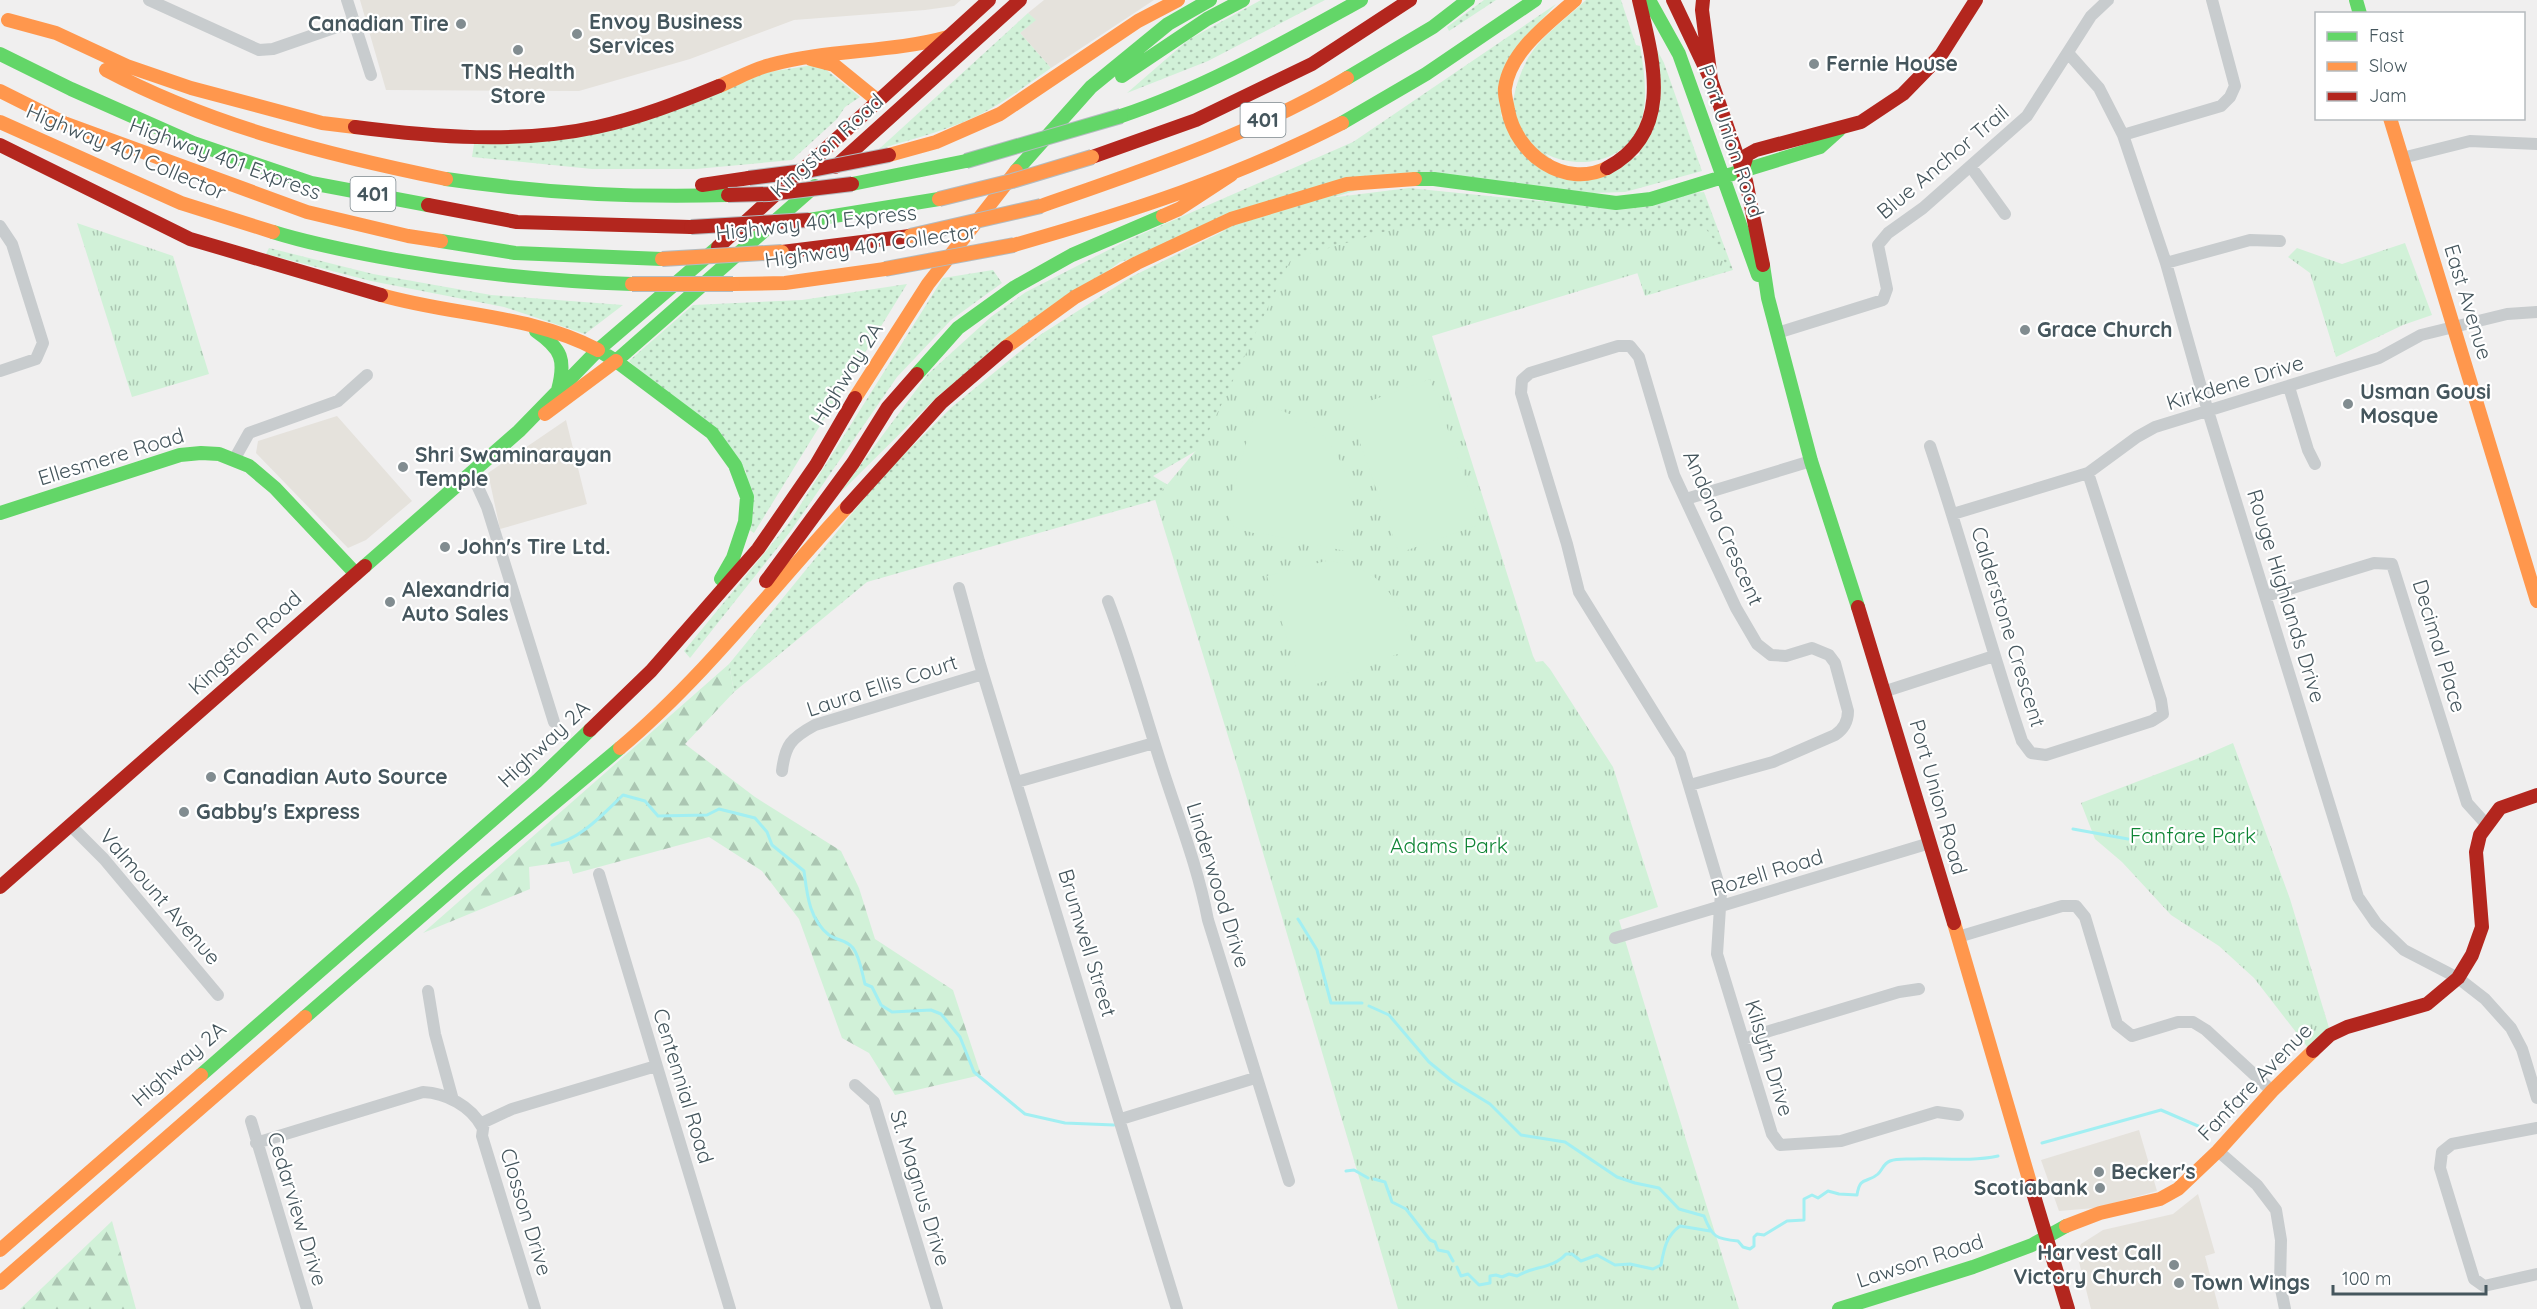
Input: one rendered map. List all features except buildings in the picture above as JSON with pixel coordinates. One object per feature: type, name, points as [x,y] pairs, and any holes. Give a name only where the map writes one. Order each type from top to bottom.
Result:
[{"type":"main road","name":"Kingston Road","points":[[0,887],[519,431],[598,350],[695,269],[877,100],[989,0]]},
{"type":"main road","name":"Kingston Road","points":[[519,431],[576,393],[616,361],[1020,0]]},
{"type":"main road","points":[[572,195],[673,189],[812,170],[936,142],[1000,114],[1138,21],[1178,0]]},
{"type":"main road","points":[[1012,175],[1091,87],[1168,24],[1210,0]]},
{"type":"main road","points":[[1012,175],[1119,78],[1207,19],[1243,0]]},
{"type":"main road","name":"401","points":[[4,18],[31,34],[174,104],[307,148],[443,179],[572,195],[663,199],[769,194],[852,184],[966,161],[1160,103],[1269,51],[1361,0]]},
{"type":"main road","name":"Highway 401 Express","points":[[0,54],[71,90],[193,143],[311,183],[517,222],[691,227],[809,220],[939,199],[1012,181],[1092,157],[1196,120],[1312,64],[1410,0]]},
{"type":"main road","name":"Highway 401 Express","points":[[0,91],[64,123],[307,212],[408,236],[514,253],[662,259],[782,252],[910,236],[1041,206],[1176,159],[1319,95],[1433,27],[1468,0]]},
{"type":"main road","name":"Highway 401 Collector","points":[[0,122],[181,202],[304,242],[451,270],[548,281],[632,284],[785,283],[885,269],[1014,244],[1089,224],[1231,175],[1386,99],[1490,33],[1535,0]]},
{"type":"main road","points":[[1575,0],[1519,54],[1505,88],[1509,121],[1523,148],[1550,168],[1578,175],[1605,169],[1630,153],[1644,136],[1654,110],[1651,60],[1639,0]]},
{"type":"main road","name":"Port Union Road","points":[[1649,0],[1679,54],[1748,253],[1768,298]]},
{"type":"main road","name":"Port Union Road","points":[[1673,0],[1712,80],[1742,171],[1758,234],[1768,298],[1811,461],[1930,843],[2068,1309]]},
{"type":"main road","points":[[1703,0],[1702,10],[1712,80]]},
{"type":"main road","points":[[0,1283],[465,878],[639,732],[744,625],[830,525],[941,403],[1018,338],[1075,297],[1137,263],[1231,219],[1347,184],[1401,179],[1434,179],[1616,202],[1651,199],[1820,147],[1839,130],[1861,122],[1903,94],[1941,55],[1976,0]]},
{"type":"main road","points":[[4,18],[56,33],[127,66],[191,88],[322,123],[417,135],[495,137],[550,134],[597,127],[671,106],[768,64],[834,53],[916,46],[948,37]]},
{"type":"main road","points":[[805,58],[834,65],[877,100],[892,116]]},
{"type":"main road","name":"East Avenue","points":[[2391,120],[2537,601]]},
{"type":"main road","points":[[0,145],[190,239],[392,298],[523,322],[583,342],[616,361],[712,433],[735,465],[747,497],[744,522],[733,558],[717,587],[684,634]]},
{"type":"main road","name":"Highway 2A","points":[[0,1250],[537,781],[621,701],[684,634],[758,549],[816,465],[928,284],[1012,175]]},
{"type":"main road","points":[[639,732],[732,628],[853,463],[888,407],[958,327],[1015,287],[1072,255],[1179,209],[1231,175]]},
{"type":"main road","points":[[523,322],[549,339],[559,350],[563,371],[558,390]]},
{"type":"main road","name":"Ellesmere Road","points":[[0,513],[180,455],[204,452],[235,458],[265,476],[356,574]]},
{"type":"main road","points":[[2486,824],[2500,808],[2537,795]]},
{"type":"main road","name":"Fanfare Avenue","points":[[2046,1236],[2100,1213],[2160,1199],[2178,1189],[2218,1151],[2272,1091],[2330,1035],[2347,1027],[2427,1004],[2458,978],[2472,955],[2482,927],[2476,852],[2480,835],[2486,824]]},
{"type":"main road","name":"Lawson Road","points":[[1839,1309],[1973,1267],[2032,1245],[2046,1236]]},
{"type":"street","points":[[149,0],[259,50],[273,49],[354,21]]},
{"type":"street","points":[[347,0],[371,75]]},
{"type":"street","name":"Blue Anchor Trail","points":[[1777,333],[1883,300],[1887,289],[1878,245],[1888,233],[1923,208],[2027,116],[2091,16],[2108,0]]},
{"type":"street","points":[[2123,135],[2221,106],[2230,97],[2235,86],[2212,0]]},
{"type":"street","name":"Rouge Highlands Drive","points":[[2068,53],[2099,88],[2123,135],[2166,263],[2358,897],[2376,923],[2403,950],[2458,978],[2485,999],[2511,1028],[2522,1049],[2537,1098]]},
{"type":"street","points":[[2402,158],[2470,141],[2537,144]]},
{"type":"street","points":[[1971,167],[2006,214]]},
{"type":"street","points":[[0,226],[12,243],[43,343],[40,356],[36,359],[0,371]]},
{"type":"street","points":[[2166,263],[2250,240],[2280,241]]},
{"type":"street","name":"Kirkdene Drive","points":[[1953,514],[2088,473],[2137,437],[2155,427],[2379,358],[2421,335],[2507,314],[2537,312]]},
{"type":"street","name":"Andona Crescent","points":[[1690,785],[1773,762],[1835,735],[1845,724],[1848,711],[1835,663],[1829,655],[1812,648],[1786,656],[1771,655],[1757,644],[1736,608],[1674,475],[1639,357],[1630,346],[1618,346],[1530,373],[1522,380],[1521,393],[1567,544],[1579,592],[1678,750],[1721,892],[1721,907]]},
{"type":"street","points":[[235,458],[249,433],[338,401],[366,375]]},
{"type":"street","points":[[2289,387],[2308,450],[2315,464]]},
{"type":"street","name":"Calderstone Crescent","points":[[1930,446],[1953,514],[1994,656],[2022,741],[2031,753],[2046,755],[2152,722],[2163,714],[2162,700],[2088,473]]},
{"type":"street","points":[[1686,499],[1811,461]]},
{"type":"street","points":[[471,472],[487,507],[554,722]]},
{"type":"street","name":"Decimal Place","points":[[2266,596],[2374,563],[2392,564],[2467,802],[2486,824]]},
{"type":"street","name":"Brumwell Street","points":[[959,588],[1177,1309]]},
{"type":"street","name":"Linderwood Drive","points":[[1108,601],[1128,653],[1154,743],[1203,891],[1208,920],[1288,1181]]},
{"type":"street","points":[[1884,692],[1994,656]]},
{"type":"street","name":"Laura Ellis Court","points":[[782,771],[784,751],[803,731],[815,725],[984,674]]},
{"type":"street","points":[[1017,782],[1154,743]]},
{"type":"street","name":"Valmount Avenue","points":[[70,826],[104,859],[218,994]]},
{"type":"street","name":"Rozell Road","points":[[1615,938],[1930,843]]},
{"type":"street","name":"Centennial Road","points":[[599,874],[730,1309]]},
{"type":"street","points":[[1958,937],[2062,906],[2076,906],[2085,917],[2117,1024],[2132,1036],[2178,1022],[2193,1022],[2206,1030],[2272,1091]]},
{"type":"street","name":"Kilsyth Drive","points":[[1721,907],[1718,921],[1717,954],[1772,1134],[1780,1145],[1841,1140],[1937,1113],[1958,1114]]},
{"type":"street","points":[[1743,1039],[1899,992],[1920,988]]},
{"type":"street","points":[[428,991],[435,1034],[453,1100]]},
{"type":"street","points":[[256,1143],[423,1092],[443,1094],[472,1113],[482,1127],[487,1119],[512,1109],[656,1066]]},
{"type":"street","points":[[1120,1119],[1255,1078]]},
{"type":"street","name":"St. Magnus Drive","points":[[855,1085],[874,1102],[937,1309]]},
{"type":"street","name":"Cedarview Drive","points":[[251,1121],[307,1309]]},
{"type":"street","name":"Closson Drive","points":[[482,1127],[482,1136],[536,1309]]},
{"type":"street","points":[[2537,1128],[2452,1144],[2442,1152],[2440,1168],[2474,1279],[2484,1286],[2537,1274]]},
{"type":"street","points":[[2218,1151],[2257,1185],[2276,1210],[2281,1240],[2280,1284],[2284,1309]]},
{"type":"shaded area","points":[[360,0],[961,0],[954,6],[925,10],[794,20],[690,59],[579,91],[386,90]]},
{"type":"shaded area","points":[[1044,0],[1154,0],[1051,68],[1020,33],[1035,20],[1028,13]]},
{"type":"shaded area","points":[[337,416],[412,501],[366,540],[348,548],[256,453],[258,441]]},
{"type":"shaded area","points":[[566,420],[587,504],[500,529],[488,473]]},
{"type":"shaded area","points":[[2139,1130],[2157,1191],[2095,1208],[2059,1211],[2041,1160]]},
{"type":"shaded area","points":[[2198,1194],[2215,1253],[2205,1256],[2219,1309],[2091,1309],[2077,1254],[2081,1244],[2103,1230],[2173,1214]]},
{"type":"green space","points":[[1261,0],[1325,0],[1208,61],[1127,93],[1188,40]]},
{"type":"green space","points":[[1484,0],[1496,0],[1449,31],[1447,27]]},
{"type":"green space","points":[[1586,0],[1621,0],[1636,45],[1640,46],[1645,101],[1642,119],[1632,139],[1617,152],[1598,160],[1577,162],[1557,158],[1538,149],[1523,135],[1514,115],[1513,102],[1518,81],[1531,53],[1545,37]]},
{"type":"green space","points":[[1556,4],[1526,37],[1501,116],[1577,181],[1639,155],[1655,46],[1664,63],[1702,171],[1625,192],[1592,193],[1417,172],[1120,262],[940,394],[839,494],[928,374],[992,316],[1026,292],[1128,240],[1353,142]]},
{"type":"green space","points":[[1028,13],[1036,20],[1020,33],[1051,68],[1008,98],[969,120],[879,149]]},
{"type":"green space","points":[[819,64],[860,97],[845,107],[837,119],[792,160],[696,169],[592,169],[472,157],[474,144],[559,138],[769,72]]},
{"type":"green space","points":[[1409,188],[1559,203],[1704,192],[1733,270],[1645,296],[1637,272],[1496,276],[1153,476],[1168,485],[1155,500],[867,582],[734,692],[729,664],[885,473],[952,407],[1040,335],[1131,277],[1236,225],[1321,199]]},
{"type":"green space","points":[[77,223],[173,256],[209,374],[132,397]]},
{"type":"green space","name":"Adams Park","points":[[1401,227],[1706,229],[1720,248],[1727,270],[1645,295],[1638,273],[1432,336],[1533,656],[1536,662],[1543,661],[1550,669],[1613,767],[1658,907],[1619,920],[1739,1309],[1398,1309],[1240,775],[1155,499],[1204,441],[1291,259]]},
{"type":"green space","points":[[2405,243],[2432,315],[2403,325],[2336,357],[2310,273],[2288,257],[2297,248],[2342,264]]},
{"type":"green space","points":[[269,248],[373,274],[491,295],[623,305],[585,334],[504,307],[371,281],[266,254]]},
{"type":"green space","points":[[993,270],[1002,283],[951,320],[897,377],[790,532],[690,658],[684,651],[789,523],[943,278]]},
{"type":"green space","points":[[907,284],[754,533],[748,529],[746,471],[629,361],[693,305],[802,300]]},
{"type":"green space","points":[[1430,379],[1481,524],[1399,553],[1348,409]]},
{"type":"green space","points":[[1258,402],[1291,414],[1309,424],[1322,434],[1333,448],[1342,464],[1352,500],[1354,518],[1350,552],[1261,533],[1260,535],[1234,527],[1228,516],[1231,504],[1229,503]]},
{"type":"green space","points":[[1326,561],[1362,569],[1375,577],[1402,614],[1414,648],[1311,686],[1303,682],[1298,673],[1267,576]]},
{"type":"green space","points":[[729,664],[734,692],[685,744],[755,797],[841,851],[859,888],[875,939],[953,990],[981,1075],[895,1095],[869,1053],[842,1038],[799,919],[762,871],[709,837],[573,874],[569,861],[529,867],[530,889],[423,933]]},
{"type":"green space","name":"Fanfare Park","points":[[2233,743],[2290,899],[2330,1031],[2309,1049],[2254,978],[2219,946],[2171,915],[2122,862],[2095,839],[2081,803]]},
{"type":"green space","points":[[112,1221],[136,1309],[20,1309]]},
{"type":"waterway","points":[[552,845],[581,832],[623,795],[645,801],[658,816],[707,815],[719,809],[755,818],[767,832],[772,845],[804,871],[810,906],[817,921],[829,935],[853,948],[859,960],[865,984],[872,987],[881,1005],[892,1012],[931,1010],[941,1014],[960,1037],[974,1072],[1025,1114],[1065,1123],[1114,1125]]},
{"type":"waterway","points":[[2073,829],[2128,839]]},
{"type":"waterway","points":[[1298,919],[1317,950],[1331,1003],[1362,1003]]},
{"type":"waterway","points":[[1369,1006],[1389,1015],[1429,1062],[1451,1080],[1490,1104],[1521,1135],[1565,1142],[1617,1177],[1659,1188],[1679,1209],[1704,1216],[1712,1233],[1716,1236],[1738,1241],[1743,1247],[1750,1249],[1754,1246],[1754,1237],[1757,1234],[1764,1235],[1787,1221],[1804,1220],[1804,1199],[1812,1195],[1818,1198],[1828,1191],[1857,1195],[1862,1182],[1874,1177],[1890,1161],[1896,1159],[1977,1159],[1998,1156]]},
{"type":"waterway","points":[[2042,1143],[2161,1110],[2205,1129]]},
{"type":"waterway","points":[[1346,1171],[1354,1170],[1368,1178]]},
{"type":"waterway","points":[[1374,1179],[1385,1182],[1392,1202],[1406,1209],[1430,1240],[1435,1242],[1438,1250],[1448,1252],[1453,1261]]},
{"type":"waterway","points":[[1457,1267],[1461,1276],[1468,1274],[1479,1285],[1490,1283],[1490,1276],[1502,1277],[1509,1274],[1517,1276],[1549,1265],[1566,1254],[1572,1254],[1581,1261],[1597,1255],[1615,1265],[1630,1264],[1653,1269],[1661,1265],[1669,1239],[1680,1226],[1710,1231]]},
{"type":"traffic: fast","points":[[1016,171],[1091,87],[1168,24],[1210,0]]},
{"type":"traffic: fast","points":[[1122,76],[1207,19],[1243,0]]},
{"type":"traffic: fast","points":[[1121,116],[1213,78],[1361,0]]},
{"type":"traffic: fast","points":[[1347,78],[1433,27],[1468,0]]},
{"type":"traffic: fast","points":[[1342,123],[1426,74],[1535,0]]},
{"type":"traffic: fast","points":[[1649,0],[1679,54],[1758,275]]},
{"type":"traffic: fast","points":[[2356,0],[2359,12]]},
{"type":"traffic: fast","points":[[0,54],[71,89],[193,143],[311,183],[428,205]]},
{"type":"traffic: fast","points":[[966,161],[1121,116]]},
{"type":"traffic: fast","points":[[1742,171],[1820,147],[1839,130]]},
{"type":"traffic: fast","points":[[852,184],[966,161]]},
{"type":"traffic: fast","points":[[1415,179],[1434,179],[1616,203],[1651,199],[1742,171]]},
{"type":"traffic: fast","points":[[446,179],[516,188],[587,193],[657,196],[728,195]]},
{"type":"traffic: fast","points":[[718,247],[598,350],[616,361],[815,186]]},
{"type":"traffic: fast","points":[[809,220],[939,199]]},
{"type":"traffic: fast","points":[[917,374],[958,328],[1015,287],[1072,255],[1163,216]]},
{"type":"traffic: fast","points":[[273,232],[340,249],[443,268],[568,281],[632,284]]},
{"type":"traffic: fast","points":[[441,241],[515,253],[662,259]]},
{"type":"traffic: fast","points":[[1763,265],[1768,298],[1811,461],[1858,607]]},
{"type":"traffic: fast","points":[[536,331],[552,344],[560,356],[562,371],[558,390]]},
{"type":"traffic: fast","points":[[365,566],[519,431],[598,350]]},
{"type":"traffic: fast","points":[[616,361],[712,433],[735,465],[747,497],[745,522],[733,558],[721,579]]},
{"type":"traffic: fast","points":[[0,513],[180,455],[219,454],[249,466],[275,488],[356,574]]},
{"type":"traffic: fast","points":[[201,1075],[537,781],[590,730]]},
{"type":"traffic: fast","points":[[305,1017],[620,748]]},
{"type":"traffic: fast","points":[[1839,1309],[1973,1267],[2032,1245],[2066,1226]]},
{"type":"traffic: slow","points":[[889,155],[936,142],[1000,114],[1138,21],[1178,0]]},
{"type":"traffic: slow","points":[[1575,0],[1532,39],[1514,62],[1505,88],[1508,110],[1521,141],[1544,163],[1575,174],[1591,173],[1607,168]]},
{"type":"traffic: slow","points":[[8,20],[56,33],[127,66],[191,88],[322,123],[355,127]]},
{"type":"traffic: slow","points":[[719,86],[757,69],[792,60],[904,46],[948,37]]},
{"type":"traffic: slow","points":[[811,59],[834,65],[877,100]]},
{"type":"traffic: slow","points":[[106,70],[187,107],[272,137],[358,160],[446,179]]},
{"type":"traffic: slow","points":[[1041,206],[1236,134],[1274,117],[1347,78]]},
{"type":"traffic: slow","points":[[0,91],[64,123],[307,212],[408,236],[441,241]]},
{"type":"traffic: slow","points":[[2391,120],[2537,601]]},
{"type":"traffic: slow","points":[[0,122],[181,203],[273,232]]},
{"type":"traffic: slow","points":[[1014,245],[1099,220],[1222,177],[1262,161],[1342,123]]},
{"type":"traffic: slow","points":[[939,199],[1012,181],[1092,157]]},
{"type":"traffic: slow","points":[[855,398],[928,284],[1016,171]]},
{"type":"traffic: slow","points":[[1163,216],[1179,209],[1231,175]]},
{"type":"traffic: slow","points":[[1006,347],[1075,297],[1137,263],[1231,219],[1347,184],[1415,179]]},
{"type":"traffic: slow","points":[[910,236],[1041,206]]},
{"type":"traffic: slow","points":[[885,269],[1014,245]]},
{"type":"traffic: slow","points":[[662,259],[782,252]]},
{"type":"traffic: slow","points":[[733,284],[785,283],[885,269]]},
{"type":"traffic: slow","points":[[632,284],[733,284]]},
{"type":"traffic: slow","points":[[381,295],[546,329],[598,350]]},
{"type":"traffic: slow","points":[[545,414],[616,361]]},
{"type":"traffic: slow","points":[[620,748],[651,721],[709,662],[847,507]]},
{"type":"traffic: slow","points":[[1954,923],[2031,1186]]},
{"type":"traffic: slow","points":[[0,1283],[305,1017]]},
{"type":"traffic: slow","points":[[2066,1226],[2100,1213],[2160,1199],[2178,1189],[2218,1151],[2272,1091],[2313,1051]]},
{"type":"traffic: slow","points":[[0,1250],[201,1075]]},
{"type":"traffic: jam","points":[[718,247],[989,0]]},
{"type":"traffic: jam","points":[[835,167],[1020,0]]},
{"type":"traffic: jam","points":[[1092,157],[1196,120],[1312,64],[1410,0]]},
{"type":"traffic: jam","points":[[1607,168],[1628,153],[1643,135],[1651,115],[1654,93],[1653,70],[1639,0]]},
{"type":"traffic: jam","points":[[1673,0],[1711,80],[1746,181],[1763,265]]},
{"type":"traffic: jam","points":[[1703,0],[1702,10],[1711,80]]},
{"type":"traffic: jam","points":[[1742,171],[1747,155],[1756,150],[1861,122],[1903,94],[1941,55],[1976,0]]},
{"type":"traffic: jam","points":[[355,127],[446,136],[537,136],[597,127],[628,119],[719,86]]},
{"type":"traffic: jam","points":[[0,145],[190,239],[381,295]]},
{"type":"traffic: jam","points":[[749,178],[812,170],[889,155]]},
{"type":"traffic: jam","points":[[702,185],[749,178]]},
{"type":"traffic: jam","points":[[728,195],[769,194],[852,184]]},
{"type":"traffic: jam","points":[[428,205],[517,222],[691,227]]},
{"type":"traffic: jam","points":[[691,227],[809,220]]},
{"type":"traffic: jam","points":[[782,252],[910,236]]},
{"type":"traffic: jam","points":[[847,507],[941,403],[1006,347]]},
{"type":"traffic: jam","points":[[766,581],[853,463],[888,407],[917,374]]},
{"type":"traffic: jam","points":[[590,730],[651,671],[758,549],[816,465],[855,398]]},
{"type":"traffic: jam","points":[[0,887],[365,566]]},
{"type":"traffic: jam","points":[[1858,607],[1954,923]]},
{"type":"traffic: jam","points":[[2313,1051],[2330,1035],[2347,1027],[2427,1004],[2458,978],[2472,955],[2482,927],[2476,852],[2480,835],[2500,808],[2537,795]]},
{"type":"traffic: jam","points":[[2031,1186],[2068,1309]]},
{"type":"place","name":"Canadian Tire","points":[[461,24]]},
{"type":"place","name":"Envoy Business Services","points":[[577,34]]},
{"type":"place","name":"TNS Health Store","points":[[518,50]]},
{"type":"place","name":"Fernie House","points":[[1814,64]]},
{"type":"place","name":"Grace Church","points":[[2025,330]]},
{"type":"place","name":"Usman Gousi Mosque","points":[[2348,404]]},
{"type":"place","name":"Shri Swaminarayan Temple","points":[[403,467]]},
{"type":"place","name":"John's Tire Ltd.","points":[[445,547]]},
{"type":"place","name":"Alexandria Auto Sales","points":[[390,602]]},
{"type":"place","name":"Canadian Auto Source","points":[[211,777]]},
{"type":"place","name":"Gabby's Express","points":[[184,812]]},
{"type":"place","name":"Becker's","points":[[2099,1172]]},
{"type":"place","name":"Scotiabank","points":[[2100,1188]]},
{"type":"place","name":"Harvest Call Victory Church","points":[[2174,1265]]},
{"type":"place","name":"Town Wings","points":[[2179,1283]]}]
